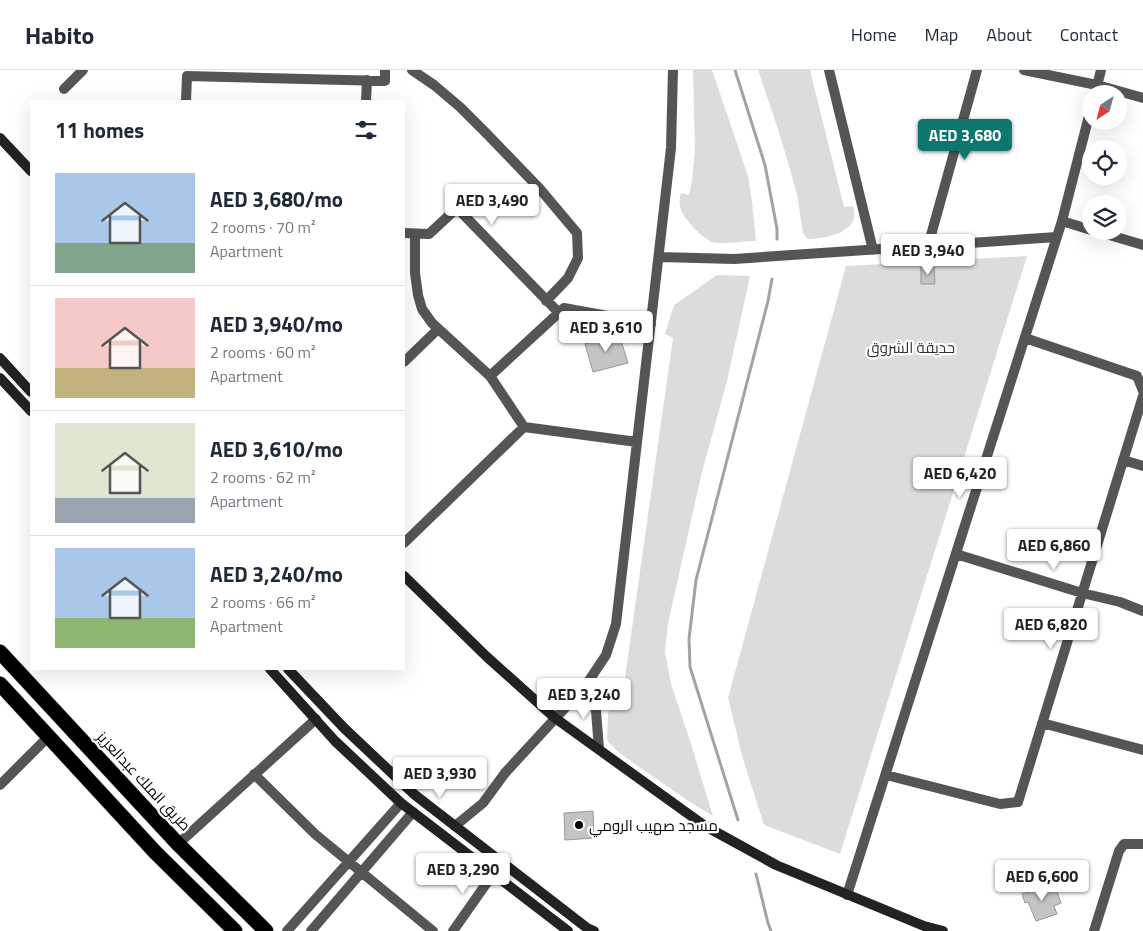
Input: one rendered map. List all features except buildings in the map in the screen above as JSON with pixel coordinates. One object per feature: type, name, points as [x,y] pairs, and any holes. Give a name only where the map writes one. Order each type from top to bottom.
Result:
[{"type":"highway","name":"طريق الملك عبدالعزيز","points":[[0,652],[178,844],[266,931]]},
{"type":"highway","points":[[0,684],[155,852],[235,931]]},
{"type":"street","points":[[64,89],[83,70]]},
{"type":"street","points":[[186,100],[187,76],[211,73],[385,81],[385,70]]},
{"type":"street","points":[[412,70],[434,85],[467,114],[540,189],[577,234],[578,258],[568,278],[546,301]]},
{"type":"street","points":[[455,826],[483,803],[504,773],[586,685],[606,655],[616,624],[671,148],[673,70]]},
{"type":"street","points":[[829,70],[873,250]]},
{"type":"street","points":[[928,246],[977,70]]},
{"type":"street","points":[[1024,70],[1082,86]]},
{"type":"street","points":[[1097,85],[1101,70]]},
{"type":"street","points":[[366,100],[367,80]]},
{"type":"street","points":[[1128,95],[1143,98]]},
{"type":"street","points":[[847,895],[1062,221],[1085,130]]},
{"type":"street","points":[[0,138],[30,171]]},
{"type":"street","points":[[405,233],[429,234],[457,208],[558,313]]},
{"type":"street","points":[[1062,221],[1082,227]]},
{"type":"street","points":[[415,234],[415,273],[422,309],[432,323],[490,376],[524,427],[637,442]]},
{"type":"street","points":[[659,257],[734,259],[1057,237]]},
{"type":"street","points":[[1126,240],[1143,245]]},
{"type":"street","points":[[490,376],[564,308],[651,324]]},
{"type":"street","points":[[405,361],[438,328]]},
{"type":"street","points":[[1025,338],[1140,376],[1143,391]]},
{"type":"street","points":[[0,358],[30,391]]},
{"type":"street","points":[[0,378],[30,410]]},
{"type":"street","points":[[886,775],[1000,804],[1018,802],[1143,396]]},
{"type":"street","points":[[405,542],[524,427]]},
{"type":"street","points":[[1123,460],[1143,466]]},
{"type":"street","points":[[956,554],[1082,593],[1120,602],[1143,611]]},
{"type":"street","points":[[405,579],[555,718],[705,826],[776,865],[923,928],[943,931]]},
{"type":"street","points":[[271,670],[335,741],[401,803],[568,931]]},
{"type":"street","points":[[290,670],[344,728],[414,795],[587,928],[594,931]]},
{"type":"street","points":[[586,685],[595,698],[598,749]]},
{"type":"street","points":[[178,844],[316,719]]},
{"type":"street","points":[[1042,722],[1143,750]]},
{"type":"street","points":[[0,785],[48,737]]},
{"type":"street","points":[[254,774],[315,834],[433,931]]},
{"type":"street","points":[[287,931],[401,803]]},
{"type":"street","points":[[311,931],[413,812]]},
{"type":"street","points":[[1094,931],[1119,851],[1124,844],[1143,844]]},
{"type":"street","points":[[453,931],[493,874]]},
{"type":"green space","points":[[693,70],[712,70],[748,176],[756,241],[712,242],[695,229],[681,210],[681,193],[689,195],[695,150]]},
{"type":"green space","points":[[758,70],[810,70],[844,207],[853,206],[854,215],[852,222],[841,232],[823,238],[807,239],[803,233],[797,194]]},
{"type":"green space","name":"حديقة الشروق","points":[[1027,256],[840,854],[764,825],[743,759],[728,698],[846,266]]},
{"type":"green space","points":[[717,275],[750,276],[727,381],[702,472],[668,623],[665,652],[671,684],[713,816],[618,752],[607,740],[608,714],[612,704],[621,706],[673,338],[665,334],[674,305]]},
{"type":"waterway","points":[[735,70],[765,165],[777,229],[777,239]]},
{"type":"waterway","points":[[738,820],[690,667],[689,639],[696,580],[768,301],[772,279]]},
{"type":"waterway","points":[[756,874],[771,931]]},
{"type":"place","name":"مسجد صهيب الرومي","points":[[579,825]]}]
